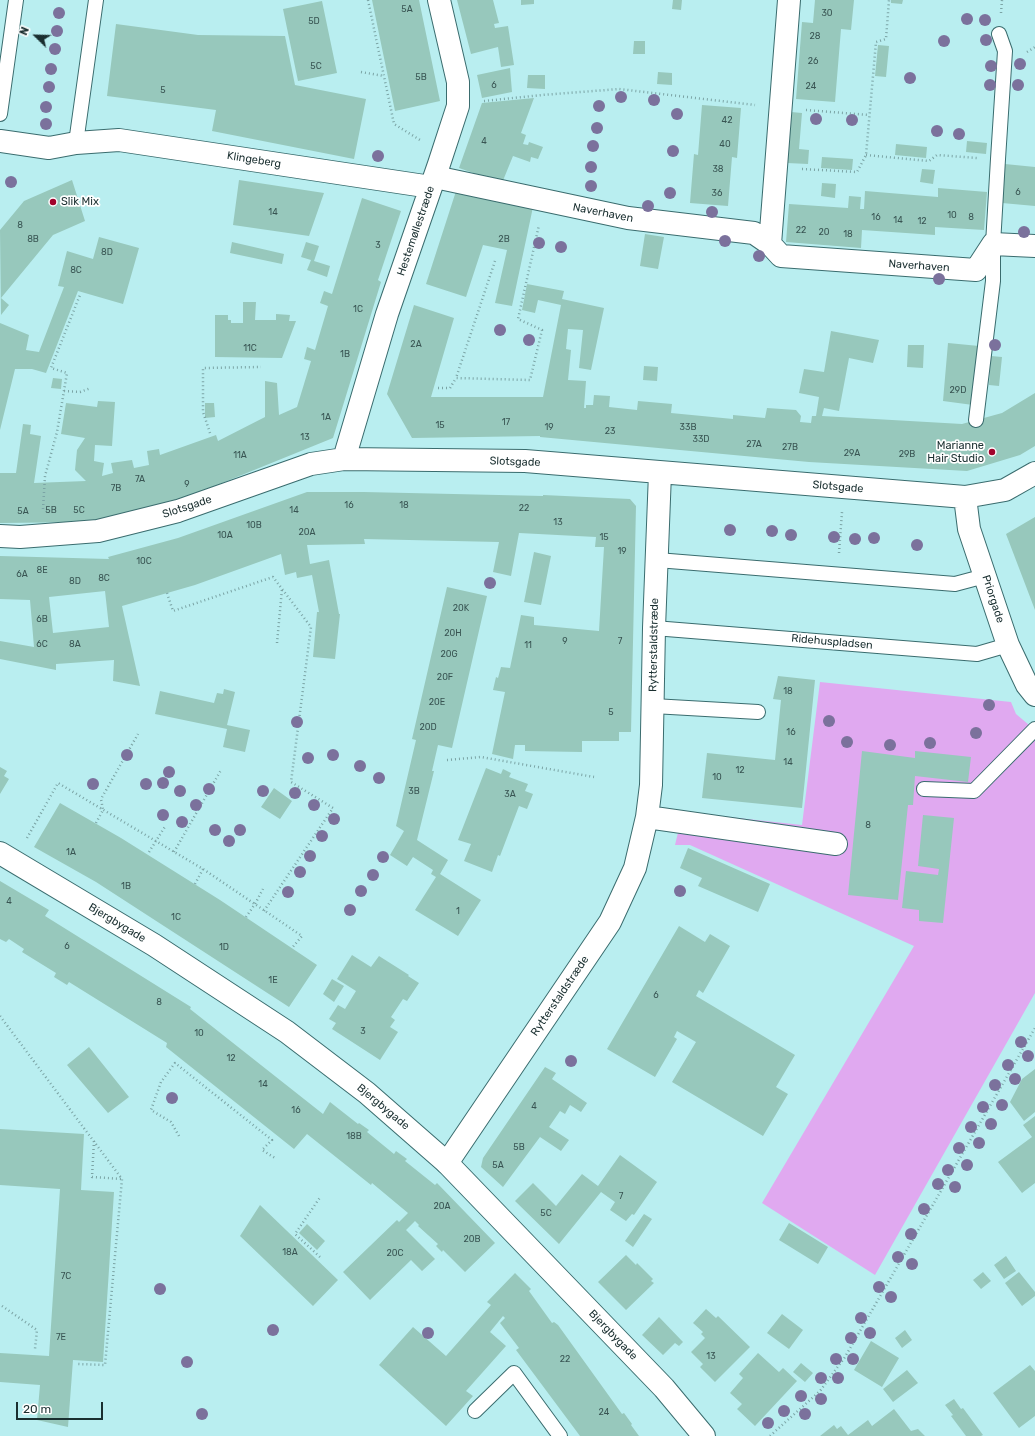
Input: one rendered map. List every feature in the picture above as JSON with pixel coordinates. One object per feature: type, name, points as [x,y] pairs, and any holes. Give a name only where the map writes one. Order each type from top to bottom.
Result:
[{"type":"street","name":"Hestemøllestræde","points":[[344,459],[387,314],[458,106],[458,82],[439,0]]},
{"type":"street","points":[[770,244],[789,0]]},
{"type":"street","name":"Klingeberg","points":[[0,141],[49,148],[76,143],[119,140],[433,182]]},
{"type":"street","name":"Naverhaven","points":[[433,182],[544,201],[628,218],[754,233],[770,244],[781,256],[976,270],[993,244]]},
{"type":"street","points":[[993,244],[1035,246]]},
{"type":"street","name":"Slotsgade","points":[[0,536],[20,537],[98,531],[178,511],[311,464],[344,459],[525,461],[965,498],[1005,490],[1035,473]]},
{"type":"street","name":"Rytterstaldstræde","points":[[447,1163],[610,922],[634,868],[647,817],[652,785],[654,628],[660,473]]},
{"type":"street","name":"Priorgade","points":[[965,498],[970,529],[1008,645],[1027,685],[1035,695]]},
{"type":"street","points":[[647,817],[836,844]]},
{"type":"street","name":"Bjergbygade","points":[[0,853],[154,946],[287,1032],[367,1093],[447,1163],[664,1388],[704,1436]]},
{"type":"lane","points":[[0,114],[16,0]]},
{"type":"lane","points":[[76,143],[96,0]]},
{"type":"lane","points":[[976,420],[993,281],[993,244],[1005,51],[999,34]]},
{"type":"lane","points":[[657,560],[955,584],[985,576]]},
{"type":"lane","name":"Ridehuspladsen","points":[[654,628],[977,654],[1008,645]]},
{"type":"lane","points":[[653,706],[758,712]]},
{"type":"lane","points":[[924,789],[974,791],[1035,729]]},
{"type":"lane","points":[[475,1411],[514,1373],[560,1436]]},
{"type":"path","points":[[368,0],[394,124],[442,154]]},
{"type":"path","points":[[776,168],[857,172],[866,156],[876,42],[886,39],[889,0]]},
{"type":"path","points":[[361,72],[384,76]]},
{"type":"path","points":[[458,106],[476,101],[619,89],[781,108],[869,115]]},
{"type":"path","points":[[866,156],[929,161],[937,155],[998,159]]},
{"type":"path","points":[[456,378],[530,380],[542,330],[518,319],[544,201]]},
{"type":"path","points":[[438,388],[450,388],[456,378],[495,261]]},
{"type":"path","points":[[42,535],[45,476],[58,432],[67,373],[51,368],[80,295]]},
{"type":"path","points":[[210,433],[203,412],[203,368],[261,367]]},
{"type":"path","points":[[64,391],[80,392],[91,388]]},
{"type":"path","points":[[837,574],[844,488]]},
{"type":"path","points":[[167,593],[173,611],[273,577],[311,627],[291,782],[333,808],[264,911]]},
{"type":"path","points":[[277,643],[282,589]]},
{"type":"path","points":[[96,823],[104,810],[101,799],[138,734]]},
{"type":"path","points":[[447,760],[480,757],[594,777]]},
{"type":"path","points":[[174,852],[222,770]]},
{"type":"path","points":[[23,836],[27,839],[58,783],[203,870],[302,936],[292,948]]},
{"type":"path","points":[[149,852],[166,825]]},
{"type":"path","points":[[195,884],[203,870]]},
{"type":"path","points":[[246,917],[263,889]]},
{"type":"path","points":[[0,1016],[122,1179],[105,1365],[78,1364]]},
{"type":"path","points":[[770,1436],[820,1391],[845,1357],[1035,1028]]},
{"type":"path","points":[[179,1136],[171,1122],[151,1110],[161,1082],[174,1063],[272,1140],[262,1150],[275,1158]]},
{"type":"path","points":[[94,1141],[92,1177],[122,1179]]},
{"type":"path","points":[[320,1257],[296,1234],[321,1196]]},
{"type":"path","points":[[2,1306],[37,1330],[34,1349]]},
{"type":"shaded area","points":[[820,682],[1011,702],[1016,714],[1035,730],[1035,993],[875,1275],[762,1203],[914,946],[690,845],[675,845],[683,812],[802,825]]},
{"type":"building","points":[[372,0],[419,0],[440,101],[395,111]]},
{"type":"building","points":[[457,0],[493,0],[499,23],[494,24],[495,28],[508,26],[514,65],[501,67],[498,47],[471,54]]},
{"type":"building","points":[[521,0],[534,0],[534,4],[521,5]]},
{"type":"building","points":[[673,0],[682,0],[681,10],[672,9]]},
{"type":"building","points":[[815,0],[854,0],[851,30],[841,29],[835,102],[796,99],[802,22],[813,23]]},
{"type":"building","points":[[891,0],[903,0],[902,4],[891,3]]},
{"type":"building","points":[[322,1],[337,73],[298,81],[283,9]]},
{"type":"building","points":[[116,24],[198,35],[285,36],[295,85],[366,99],[354,159],[212,131],[216,110],[107,96]]},
{"type":"building","points":[[634,41],[645,41],[645,54],[633,54]]},
{"type":"building","points":[[878,45],[889,46],[886,77],[875,76]]},
{"type":"building","points":[[510,68],[512,92],[482,98],[477,75]]},
{"type":"building","points":[[658,72],[672,73],[672,85],[657,84]]},
{"type":"building","points":[[528,75],[545,75],[545,89],[527,88]]},
{"type":"building","points":[[534,98],[521,133],[526,135],[523,144],[528,145],[529,142],[543,147],[538,159],[531,157],[530,162],[513,156],[502,183],[459,168],[482,103]]},
{"type":"building","points":[[702,105],[741,108],[737,158],[732,157],[728,206],[690,203],[694,154],[698,155]]},
{"type":"building","points":[[791,112],[802,113],[799,149],[809,150],[808,164],[787,163]]},
{"type":"building","points":[[967,141],[987,143],[986,154],[966,152]]},
{"type":"building","points":[[896,144],[927,147],[926,158],[895,155]]},
{"type":"building","points":[[822,157],[853,159],[852,170],[821,168]]},
{"type":"building","points":[[1005,164],[1035,167],[1035,206],[1002,203]]},
{"type":"building","points":[[922,169],[935,170],[933,184],[920,182]]},
{"type":"building","points":[[72,180],[85,221],[53,235],[1,298],[9,305],[1,315],[0,230],[24,201]]},
{"type":"building","points":[[239,180],[324,193],[309,236],[233,225]]},
{"type":"building","points":[[822,183],[836,184],[835,198],[821,196]]},
{"type":"building","points":[[457,188],[533,207],[512,306],[495,303],[507,250],[483,245],[466,297],[426,284]]},
{"type":"building","points":[[938,188],[987,192],[984,230],[935,227],[935,235],[862,230],[861,248],[786,242],[789,204],[848,208],[849,196],[861,197],[860,209],[864,209],[865,191],[938,197]]},
{"type":"building","points":[[362,198],[401,211],[378,280],[381,282],[333,438],[163,507],[92,522],[0,523],[0,473],[16,473],[23,424],[31,425],[30,434],[41,436],[34,483],[86,481],[75,470],[77,450],[85,438],[61,434],[66,403],[97,407],[98,401],[115,402],[112,446],[95,445],[94,461],[104,463],[102,476],[113,473],[111,463],[132,460],[134,468],[149,465],[147,451],[159,449],[160,455],[216,435],[218,441],[265,417],[265,381],[277,383],[279,415],[297,407],[311,361],[304,359],[307,347],[315,350],[328,306],[320,303],[324,291],[332,294]]},
{"type":"building","points":[[645,234],[664,237],[658,269],[640,266]]},
{"type":"building","points":[[99,237],[139,248],[123,304],[78,291],[46,373],[32,369],[15,369],[0,430],[0,323],[29,335],[26,350],[39,352],[64,287],[58,286],[67,251],[93,259]]},
{"type":"building","points":[[232,242],[284,254],[282,264],[230,253]]},
{"type":"building","points":[[306,242],[319,246],[314,261],[330,266],[327,277],[307,270],[311,260],[301,257]]},
{"type":"building","points":[[527,284],[564,291],[562,299],[604,308],[591,370],[579,368],[583,330],[568,329],[566,349],[571,350],[568,380],[586,381],[584,408],[586,408],[586,405],[593,405],[594,395],[610,396],[609,407],[637,410],[638,401],[672,404],[671,413],[733,419],[733,415],[765,418],[767,408],[796,410],[801,416],[800,422],[811,423],[812,416],[816,416],[819,397],[799,393],[804,369],[824,372],[831,331],[879,340],[873,363],[849,358],[839,411],[824,408],[822,416],[962,424],[1002,413],[1035,393],[1035,446],[1020,455],[967,471],[809,462],[540,436],[412,438],[387,394],[414,305],[454,318],[431,397],[543,397],[561,305],[538,300],[535,313],[522,310]]},
{"type":"building","points":[[243,302],[256,302],[255,320],[276,320],[276,314],[290,315],[289,321],[296,321],[282,358],[215,357],[215,315],[228,315],[228,320],[231,320],[231,323],[243,323]]},
{"type":"building","points":[[948,343],[979,346],[973,405],[943,401]]},
{"type":"building","points":[[908,345],[924,345],[923,368],[907,367]]},
{"type":"building","points":[[991,356],[1002,357],[999,386],[989,385]]},
{"type":"building","points":[[644,366],[658,367],[657,381],[643,380]]},
{"type":"building","points":[[53,378],[62,379],[61,389],[51,388]]},
{"type":"building","points":[[205,403],[214,403],[215,417],[205,418]]},
{"type":"building","points":[[307,492],[543,495],[630,499],[636,506],[631,732],[619,732],[619,741],[582,741],[582,752],[525,751],[525,745],[515,745],[513,759],[492,754],[505,692],[493,690],[496,677],[498,678],[501,667],[510,668],[521,615],[534,617],[534,625],[599,631],[604,547],[595,547],[596,537],[519,533],[511,576],[493,572],[499,542],[364,539],[365,544],[307,545],[310,564],[329,560],[340,614],[335,659],[313,657],[317,612],[319,612],[312,575],[297,578],[296,572],[285,575],[281,554],[195,585],[122,606],[140,686],[113,681],[114,660],[56,664],[56,670],[0,659],[0,641],[34,647],[30,600],[0,599],[0,556],[109,559],[108,557],[178,538]],"holes":[[[105,591],[109,627],[53,633],[49,597]]]},
{"type":"building","points":[[1035,517],[1035,610],[1006,534]]},
{"type":"building","points":[[534,552],[551,556],[541,605],[524,602]]},
{"type":"building","points":[[447,587],[487,596],[452,748],[438,745],[432,771],[434,771],[417,840],[448,860],[440,874],[481,900],[458,936],[415,910],[436,877],[431,874],[433,870],[413,857],[407,866],[390,855],[404,831],[396,826],[416,740],[412,739]]},
{"type":"building","points":[[778,676],[815,680],[802,808],[702,798],[707,753],[775,760],[781,700],[773,699]]},
{"type":"building","points":[[224,689],[235,692],[227,725],[250,730],[245,752],[223,747],[227,729],[155,714],[160,691],[214,703],[217,693],[223,694]]},
{"type":"building","points":[[862,751],[915,758],[915,751],[971,757],[968,782],[915,776],[913,805],[908,805],[898,900],[848,895]]},
{"type":"building","points":[[0,767],[7,771],[4,776],[9,779],[0,794]]},
{"type":"building","points":[[486,768],[501,774],[503,769],[511,773],[509,777],[528,784],[525,791],[533,794],[527,809],[519,806],[500,856],[498,855],[492,872],[464,861],[471,844],[458,840]]},
{"type":"building","points":[[274,788],[292,801],[280,819],[261,807]]},
{"type":"building","points":[[60,803],[121,838],[220,900],[317,965],[289,1007],[96,882],[34,847]]},
{"type":"building","points":[[923,815],[954,818],[943,923],[919,921],[919,910],[902,908],[906,871],[938,875],[939,869],[918,866]]},
{"type":"building","points":[[688,848],[770,884],[758,912],[698,886],[702,878],[680,868]]},
{"type":"building","points":[[0,881],[49,910],[45,916],[191,1007],[190,1009],[323,1114],[330,1102],[358,1124],[359,1123],[369,1130],[367,1132],[394,1154],[396,1151],[407,1159],[405,1161],[435,1185],[437,1183],[495,1243],[465,1272],[443,1250],[442,1252],[436,1246],[438,1244],[418,1226],[419,1225],[415,1221],[406,1230],[435,1259],[422,1271],[411,1260],[370,1300],[343,1272],[397,1220],[399,1222],[408,1213],[372,1183],[371,1185],[307,1134],[294,1149],[166,1047],[167,1043],[69,982],[67,985],[54,977],[56,973],[22,952],[24,949],[9,939],[6,942],[0,939]]},
{"type":"building","points":[[679,926],[705,942],[710,934],[730,946],[703,993],[699,990],[696,996],[795,1055],[776,1087],[788,1094],[763,1136],[672,1082],[696,1042],[677,1031],[674,1037],[677,1039],[655,1077],[607,1049]]},
{"type":"building","points":[[352,955],[371,967],[379,956],[419,983],[407,1001],[403,999],[391,1017],[395,1020],[390,1027],[398,1032],[380,1060],[332,1029],[336,1023],[329,1019],[338,1005],[345,1009],[356,991],[337,979]]},
{"type":"building","points":[[332,979],[344,986],[334,1002],[323,994]]},
{"type":"building","points":[[89,1047],[129,1097],[108,1113],[67,1065]]},
{"type":"building","points":[[545,1067],[556,1073],[552,1079],[587,1103],[581,1112],[570,1105],[565,1114],[560,1111],[549,1127],[569,1140],[561,1151],[540,1137],[503,1187],[481,1167],[483,1158]]},
{"type":"building","points":[[1035,1069],[1035,1112],[1024,1121],[1010,1102],[1022,1079]]},
{"type":"building","points":[[1035,1116],[1035,1183],[1022,1193],[998,1162],[1032,1137],[1023,1125]]},
{"type":"building","points":[[0,1129],[84,1134],[81,1190],[114,1192],[103,1362],[73,1360],[68,1427],[37,1420],[40,1385],[0,1382],[0,1353],[49,1356],[60,1189],[0,1185]]},
{"type":"building","points":[[620,1155],[657,1182],[634,1215],[632,1214],[626,1221],[610,1210],[615,1202],[601,1192],[559,1244],[515,1201],[533,1183],[556,1206],[582,1174],[598,1186]]},
{"type":"building","points":[[260,1205],[338,1280],[313,1306],[240,1236]]},
{"type":"building","points":[[644,1214],[652,1219],[633,1247],[625,1241]]},
{"type":"building","points":[[789,1223],[828,1247],[818,1264],[779,1240]]},
{"type":"building","points":[[307,1224],[325,1241],[317,1250],[299,1233]]},
{"type":"building","points":[[626,1255],[636,1265],[637,1263],[653,1279],[651,1281],[654,1283],[626,1310],[598,1282]]},
{"type":"building","points":[[1006,1256],[1016,1271],[1004,1279],[994,1265]]},
{"type":"building","points":[[983,1272],[991,1281],[981,1289],[973,1280]]},
{"type":"building","points":[[1019,1272],[1035,1292],[1035,1296],[1022,1306],[1005,1283]]},
{"type":"building","points":[[515,1273],[531,1289],[529,1291],[552,1323],[554,1322],[558,1325],[622,1414],[624,1413],[639,1436],[580,1436],[516,1350],[519,1348],[500,1323],[505,1318],[503,1316],[490,1332],[506,1346],[466,1391],[473,1396],[446,1426],[379,1365],[413,1327],[446,1356],[491,1305],[487,1302]]},
{"type":"building","points":[[706,1309],[716,1318],[718,1316],[750,1347],[715,1382],[700,1367],[703,1364],[691,1352],[705,1338],[701,1334],[703,1332],[693,1323]]},
{"type":"building","points":[[782,1314],[803,1330],[789,1349],[767,1333]]},
{"type":"building","points":[[659,1317],[683,1342],[679,1346],[675,1343],[663,1355],[642,1335]]},
{"type":"building","points":[[905,1330],[912,1340],[902,1348],[895,1338]]},
{"type":"building","points":[[871,1341],[899,1358],[882,1387],[854,1370]]},
{"type":"building","points":[[758,1353],[779,1372],[783,1368],[797,1381],[755,1426],[737,1409],[742,1404],[730,1393],[743,1378],[739,1374]]},
{"type":"building","points":[[801,1363],[813,1373],[805,1382],[793,1372]]},
{"type":"building","points":[[1030,1365],[1035,1371],[1035,1416],[1019,1428],[993,1393]]},
{"type":"building","points":[[907,1370],[918,1383],[893,1402],[883,1389]]},
{"type":"building","points":[[954,1399],[961,1409],[963,1408],[983,1435],[966,1436],[951,1416],[953,1415],[945,1405]]},
{"type":"building","points":[[894,1409],[911,1431],[918,1429],[925,1436],[820,1436],[834,1425],[837,1429],[841,1426],[848,1435],[868,1420],[872,1426]]},
{"type":"place","name":"Slik Mix","points":[[53,202]]},
{"type":"place","name":"Marianne Hair Studio","points":[[992,452]]}]
